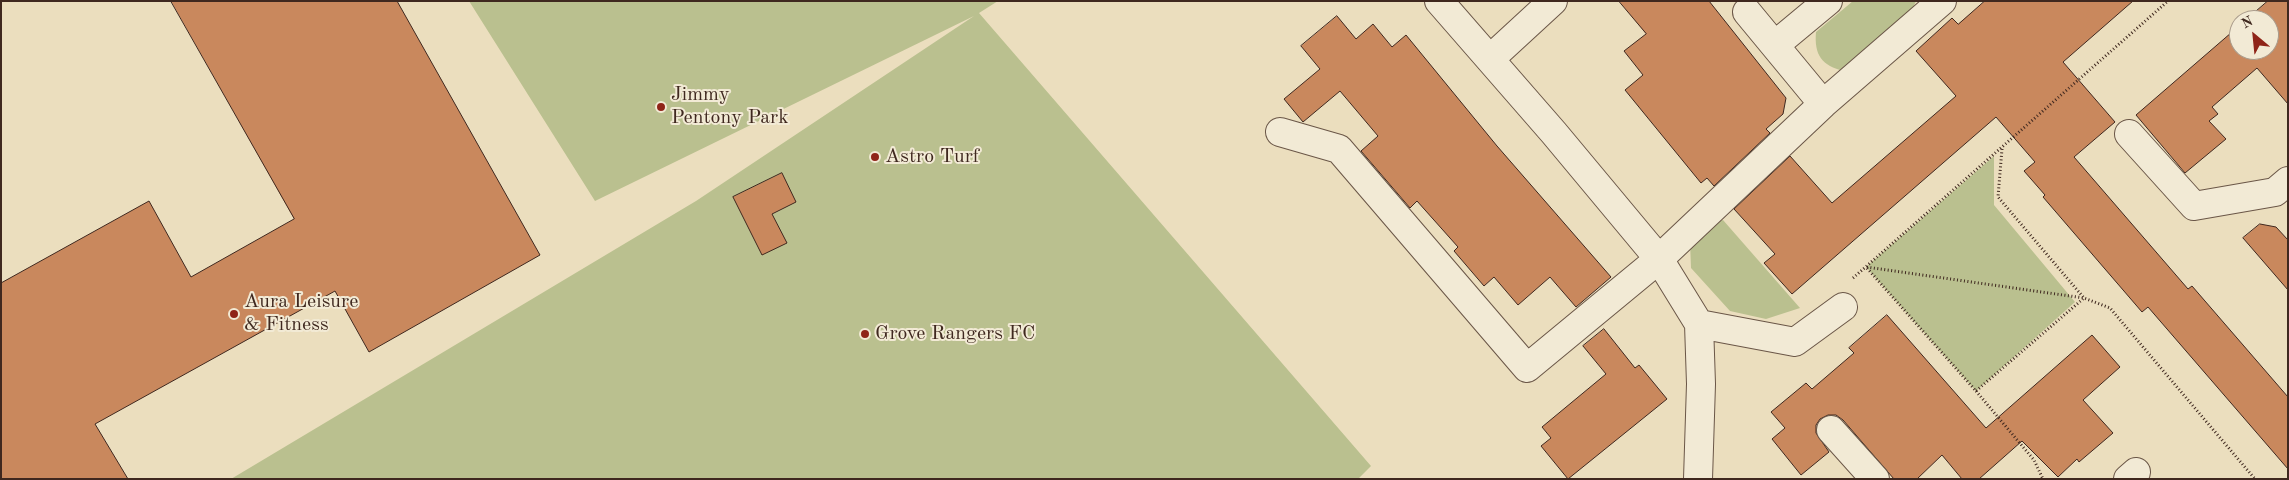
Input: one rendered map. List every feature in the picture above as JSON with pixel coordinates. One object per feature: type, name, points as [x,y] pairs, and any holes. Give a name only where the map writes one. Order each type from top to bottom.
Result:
[{"type":"street","points":[[1439,1],[1659,259],[1700,324],[1701,384],[1698,479]]},
{"type":"street","points":[[1490,60],[1553,1]]},
{"type":"street","points":[[1775,45],[1828,1]]},
{"type":"street","points":[[1280,132],[1338,149],[1527,368],[1659,259],[1823,104],[1942,1]]},
{"type":"street","points":[[1747,12],[1823,104]]},
{"type":"street","points":[[2129,134],[2194,206],[2284,194]]},
{"type":"street","points":[[1700,324],[1795,342],[1845,296]]},
{"type":"street","points":[[1831,430],[1874,479]]},
{"type":"path","points":[[1845,296],[1866,267],[2168,1]]},
{"type":"path","points":[[2002,148],[1998,197],[2084,298]]},
{"type":"path","points":[[1866,267],[2084,298],[2110,308],[2255,479]]},
{"type":"path","points":[[1866,267],[2034,460],[2043,479]]},
{"type":"path","points":[[1976,392],[2084,298]]},
{"type":"green space","name":"Grove Rangers FC","points":[[469,1],[998,1],[979,13],[1371,466],[1358,479],[231,479],[696,201],[974,16],[595,201]]},
{"type":"green space","points":[[1853,1],[1916,1],[1912,10],[1844,71],[1830,66],[1821,58],[1816,47],[1816,32]]},
{"type":"green space","points":[[1994,156],[1994,205],[2075,302],[1976,391],[1866,267]]},
{"type":"green space","points":[[1723,220],[1800,308],[1766,319],[1730,311],[1691,268],[1690,242],[1705,223]]},
{"type":"building","points":[[171,1],[397,1],[540,255],[369,352],[335,291],[95,424],[128,479],[1,479],[1,283],[149,201],[191,277],[294,219]]},
{"type":"building","points":[[1619,1],[1709,1],[1786,98],[1783,114],[1766,129],[1770,133],[1714,186],[1707,178],[1701,183],[1625,90],[1643,75],[1624,51],[1646,34]]},
{"type":"building","points":[[1985,1],[2133,1],[2063,62],[2115,122],[2074,157],[2188,289],[2192,286],[2288,397],[2288,469],[2148,307],[2142,312],[2043,197],[2045,195],[2024,171],[2035,162],[1996,117],[1792,294],[1764,263],[1775,254],[1734,209],[1790,156],[1832,203],[1956,96],[1916,51],[1952,18],[1958,24]]},
{"type":"building","points":[[2268,1],[2288,1],[2288,104],[2257,68],[2212,107],[2218,114],[2209,121],[2226,139],[2185,173],[2136,115],[2229,35],[2229,60],[2279,60],[2279,10],[2258,10]]},
{"type":"building","points":[[1337,16],[1356,39],[1373,24],[1392,47],[1406,35],[1497,146],[1611,277],[1576,307],[1550,277],[1518,305],[1494,277],[1484,286],[1454,251],[1458,247],[1417,201],[1410,208],[1361,151],[1378,136],[1340,91],[1303,122],[1284,99],[1320,69],[1301,46]]},
{"type":"building","points":[[782,173],[796,202],[772,214],[787,243],[762,255],[733,197]]},
{"type":"building","points":[[2260,224],[2276,227],[2288,240],[2288,290],[2243,238]]},
{"type":"building","points":[[1887,315],[1986,428],[2092,335],[2120,367],[2083,400],[2113,433],[2079,462],[2077,459],[2058,477],[2022,441],[1979,479],[1962,479],[1942,455],[1917,479],[1894,479],[1843,420],[1836,415],[1828,415],[1820,419],[1816,425],[1816,433],[1829,452],[1801,475],[1772,439],[1785,428],[1771,412],[1806,383],[1812,389],[1854,353],[1849,348]]},
{"type":"building","points":[[1604,329],[1635,368],[1639,365],[1667,399],[1568,479],[1541,446],[1551,438],[1542,427],[1606,374],[1583,346]]},
{"type":"place","name":"Jimmy Pentony Park","points":[[661,107]]},
{"type":"place","name":"Astro Turf","points":[[875,157]]},
{"type":"place","name":"Aura Leisure & Fitness","points":[[234,314]]},
{"type":"place","name":"Grove Rangers FC","points":[[865,334]]}]
